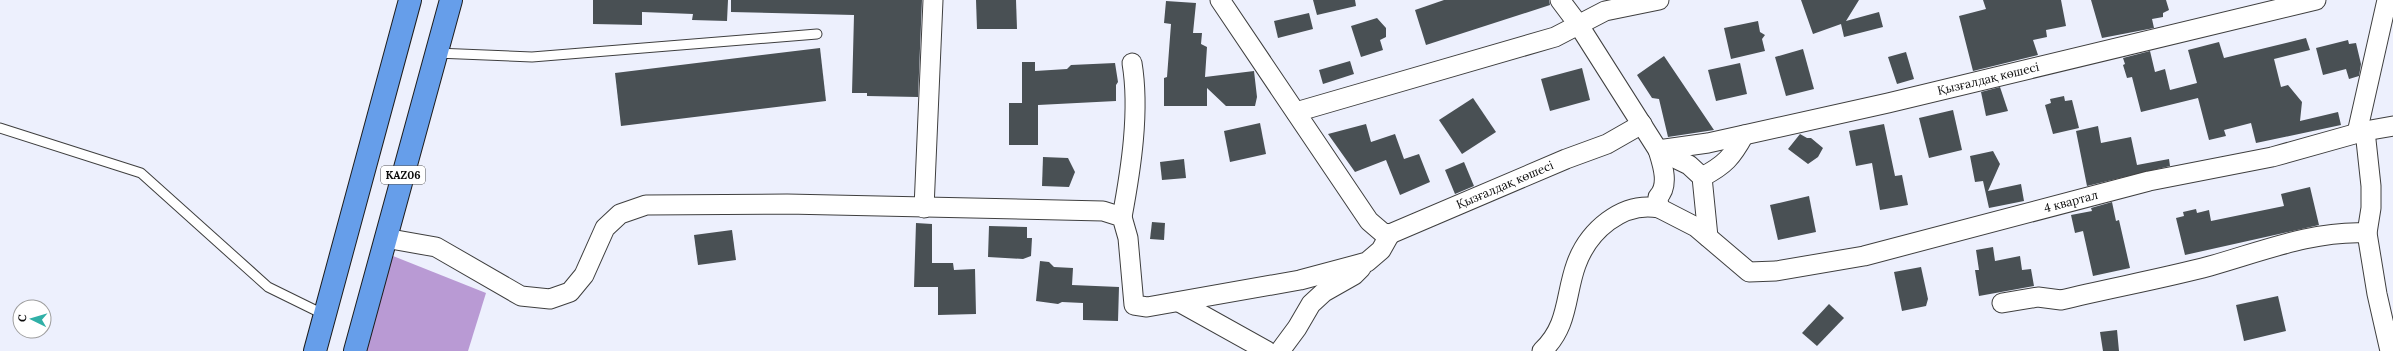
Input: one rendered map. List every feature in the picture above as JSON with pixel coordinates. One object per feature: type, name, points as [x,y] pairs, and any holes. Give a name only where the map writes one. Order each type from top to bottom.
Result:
[{"type":"highway","name":"KАZ06","points":[[315,351],[410,0]]},
{"type":"highway","name":"KАZ06","points":[[355,351],[436,53],[452,0]]},
{"type":"street","points":[[924,208],[933,0]]},
{"type":"street","points":[[1220,0],[1369,221],[1383,233],[1390,234],[1381,250],[1354,275],[1324,292],[1311,304],[1297,328],[1280,351]]},
{"type":"street","points":[[1560,0],[1578,24],[1658,150],[1665,173],[1662,193],[1658,197],[1659,208]]},
{"type":"street","points":[[1296,112],[1555,37],[1605,11],[1659,0]]},
{"type":"street","name":"Қызғалдақ көшесі","points":[[1658,150],[1708,143],[1896,101],[2316,0]]},
{"type":"street","points":[[2387,0],[2361,132],[2371,186],[2371,208],[2367,233],[2389,327],[2390,351]]},
{"type":"street","points":[[1132,63],[1136,87],[1128,185],[1122,217],[1128,238],[1134,305],[1147,307],[1300,280],[1367,262]]},
{"type":"street","name":"Қызғалдақ көшесі","points":[[1390,234],[1566,158],[1607,144],[1642,124]]},
{"type":"street","name":"4 квартал","points":[[1708,237],[1749,272],[1776,272],[1864,256],[2149,181],[2272,157],[2361,132],[2393,126]]},
{"type":"street","points":[[1702,177],[1721,167],[1733,155],[1744,135]]},
{"type":"street","points":[[1658,150],[1689,165],[1702,177],[1708,237]]},
{"type":"street","points":[[385,238],[436,247],[521,296],[550,299],[570,292],[584,275],[605,228],[620,214],[646,204],[787,204],[1102,211],[1122,217]]},
{"type":"street","points":[[1542,351],[1559,327],[1567,309],[1576,266],[1584,246],[1615,216],[1647,206],[1659,208],[1696,227],[1708,237]]},
{"type":"street","points":[[2002,303],[2038,297],[2061,300],[2207,267],[2324,235],[2349,232],[2367,233]]},
{"type":"street","points":[[1179,302],[1267,351]]},
{"type":"lane","points":[[436,53],[532,57],[817,34]]},
{"type":"lane","points":[[0,128],[141,173],[268,287],[325,315]]},
{"type":"shaded area","points":[[388,254],[486,293],[468,351],[362,351]]},
{"type":"building","points":[[593,0],[728,0],[727,21],[692,20],[693,14],[642,12],[642,25],[593,24]]},
{"type":"building","points":[[731,0],[922,0],[918,97],[867,96],[867,93],[852,93],[854,15],[731,12]]},
{"type":"building","points":[[976,0],[1016,0],[1017,29],[977,29]]},
{"type":"building","points":[[1313,0],[1355,0],[1356,6],[1317,15]]},
{"type":"building","points":[[1444,0],[1549,0],[1550,5],[1426,45],[1415,10]]},
{"type":"building","points":[[1801,0],[1859,0],[1846,21],[1879,12],[1883,27],[1844,37],[1841,24],[1813,34]]},
{"type":"building","points":[[1983,0],[2061,0],[2066,26],[2046,30],[2047,37],[2033,40],[2038,55],[1973,71],[1959,16],[1986,9]]},
{"type":"building","points":[[2091,0],[2166,0],[2169,10],[2163,13],[2163,17],[2152,19],[2154,28],[2102,38]]},
{"type":"building","points":[[1166,1],[1196,3],[1193,33],[1202,33],[1201,44],[1207,47],[1205,77],[1254,71],[1257,97],[1255,106],[1226,106],[1207,88],[1207,106],[1164,106],[1164,78],[1167,77],[1171,24],[1164,23]]},
{"type":"building","points":[[1309,13],[1313,29],[1278,38],[1274,21]]},
{"type":"building","points":[[1377,18],[1386,28],[1386,37],[1380,40],[1383,50],[1361,57],[1351,26]]},
{"type":"building","points":[[1758,21],[1760,32],[1765,35],[1762,39],[1765,51],[1731,59],[1724,28]]},
{"type":"building","points":[[2306,38],[2310,50],[2274,59],[2281,87],[2288,85],[2302,102],[2300,121],[2338,112],[2341,125],[2256,143],[2251,123],[2224,130],[2226,136],[2209,140],[2198,98],[2141,112],[2132,77],[2127,78],[2123,65],[2125,64],[2123,58],[2150,51],[2155,72],[2165,69],[2170,90],[2197,83],[2188,50],[2219,42],[2224,58]]},
{"type":"building","points":[[2348,40],[2349,44],[2356,43],[2361,64],[2359,76],[2349,79],[2346,69],[2323,75],[2316,48]]},
{"type":"building","points":[[820,48],[826,101],[621,126],[615,73]]},
{"type":"building","points":[[1803,49],[1814,89],[1786,96],[1775,57]]},
{"type":"building","points":[[1906,52],[1914,79],[1897,84],[1888,57]]},
{"type":"building","points":[[1664,56],[1714,130],[1668,137],[1659,99],[1652,98],[1637,75]]},
{"type":"building","points":[[1350,61],[1354,74],[1323,84],[1319,70]]},
{"type":"building","points":[[1022,62],[1035,62],[1035,71],[1067,69],[1071,65],[1115,63],[1118,82],[1116,85],[1116,101],[1038,105],[1038,145],[1009,145],[1009,103],[1022,103]]},
{"type":"building","points":[[1740,63],[1747,94],[1716,101],[1708,70]]},
{"type":"building","points":[[1582,68],[1590,100],[1550,111],[1541,79]]},
{"type":"building","points":[[2000,87],[2008,111],[1986,116],[1981,92]]},
{"type":"building","points":[[2064,96],[2065,101],[2072,100],[2079,128],[2053,134],[2045,105],[2051,103],[2050,99]]},
{"type":"building","points":[[1473,98],[1496,132],[1462,154],[1439,120]]},
{"type":"building","points":[[1953,110],[1962,150],[1929,158],[1919,118]]},
{"type":"building","points":[[1260,123],[1266,154],[1230,162],[1224,131]]},
{"type":"building","points":[[1366,124],[1371,142],[1395,134],[1404,159],[1419,154],[1430,182],[1400,195],[1386,160],[1355,172],[1328,134]]},
{"type":"building","points":[[1884,124],[1895,176],[1902,175],[1908,205],[1880,210],[1872,163],[1856,166],[1849,131]]},
{"type":"building","points":[[2098,126],[2101,143],[2131,137],[2137,165],[2169,159],[2170,166],[2087,186],[2076,131]]},
{"type":"building","points":[[1800,134],[1807,138],[1811,138],[1823,148],[1818,157],[1808,164],[1788,149]]},
{"type":"building","points":[[1993,151],[2000,164],[1988,191],[2021,184],[2024,201],[1989,208],[1983,181],[1975,182],[1970,156]]},
{"type":"building","points":[[1043,157],[1068,158],[1075,172],[1069,187],[1042,186]]},
{"type":"building","points":[[1184,159],[1186,178],[1162,180],[1160,162]]},
{"type":"building","points":[[1464,162],[1474,186],[1455,194],[1445,170]]},
{"type":"building","points":[[2310,187],[2319,225],[2185,255],[2176,218],[2184,216],[2183,212],[2196,209],[2197,213],[2209,210],[2211,221],[2284,206],[2281,194]]},
{"type":"building","points":[[1809,196],[1816,232],[1778,240],[1770,205]]},
{"type":"building","points":[[2112,202],[2116,221],[2119,220],[2130,268],[2093,276],[2083,231],[2075,233],[2071,215],[2092,211],[2091,208]]},
{"type":"building","points":[[1152,222],[1165,223],[1164,240],[1150,239]]},
{"type":"building","points":[[916,223],[932,224],[932,263],[953,263],[954,270],[975,269],[976,314],[938,315],[938,287],[914,287]]},
{"type":"building","points":[[989,226],[1027,227],[1027,238],[1032,238],[1031,256],[1023,259],[988,257]]},
{"type":"building","points":[[732,230],[736,260],[698,265],[694,235]]},
{"type":"building","points":[[1993,247],[1995,261],[2020,256],[2022,270],[2031,269],[2034,286],[1979,296],[1975,270],[1979,270],[1976,250]]},
{"type":"building","points":[[1040,261],[1049,262],[1054,267],[1073,268],[1072,285],[1119,287],[1118,321],[1083,320],[1083,303],[1062,302],[1058,304],[1036,301]]},
{"type":"building","points":[[1921,267],[1928,299],[1926,306],[1902,311],[1894,272]]},
{"type":"building","points":[[2278,296],[2286,331],[2244,341],[2236,305]]},
{"type":"building","points":[[1829,304],[1844,318],[1817,346],[1802,333]]},
{"type":"building","points":[[2117,330],[2119,351],[2103,351],[2100,332]]}]
